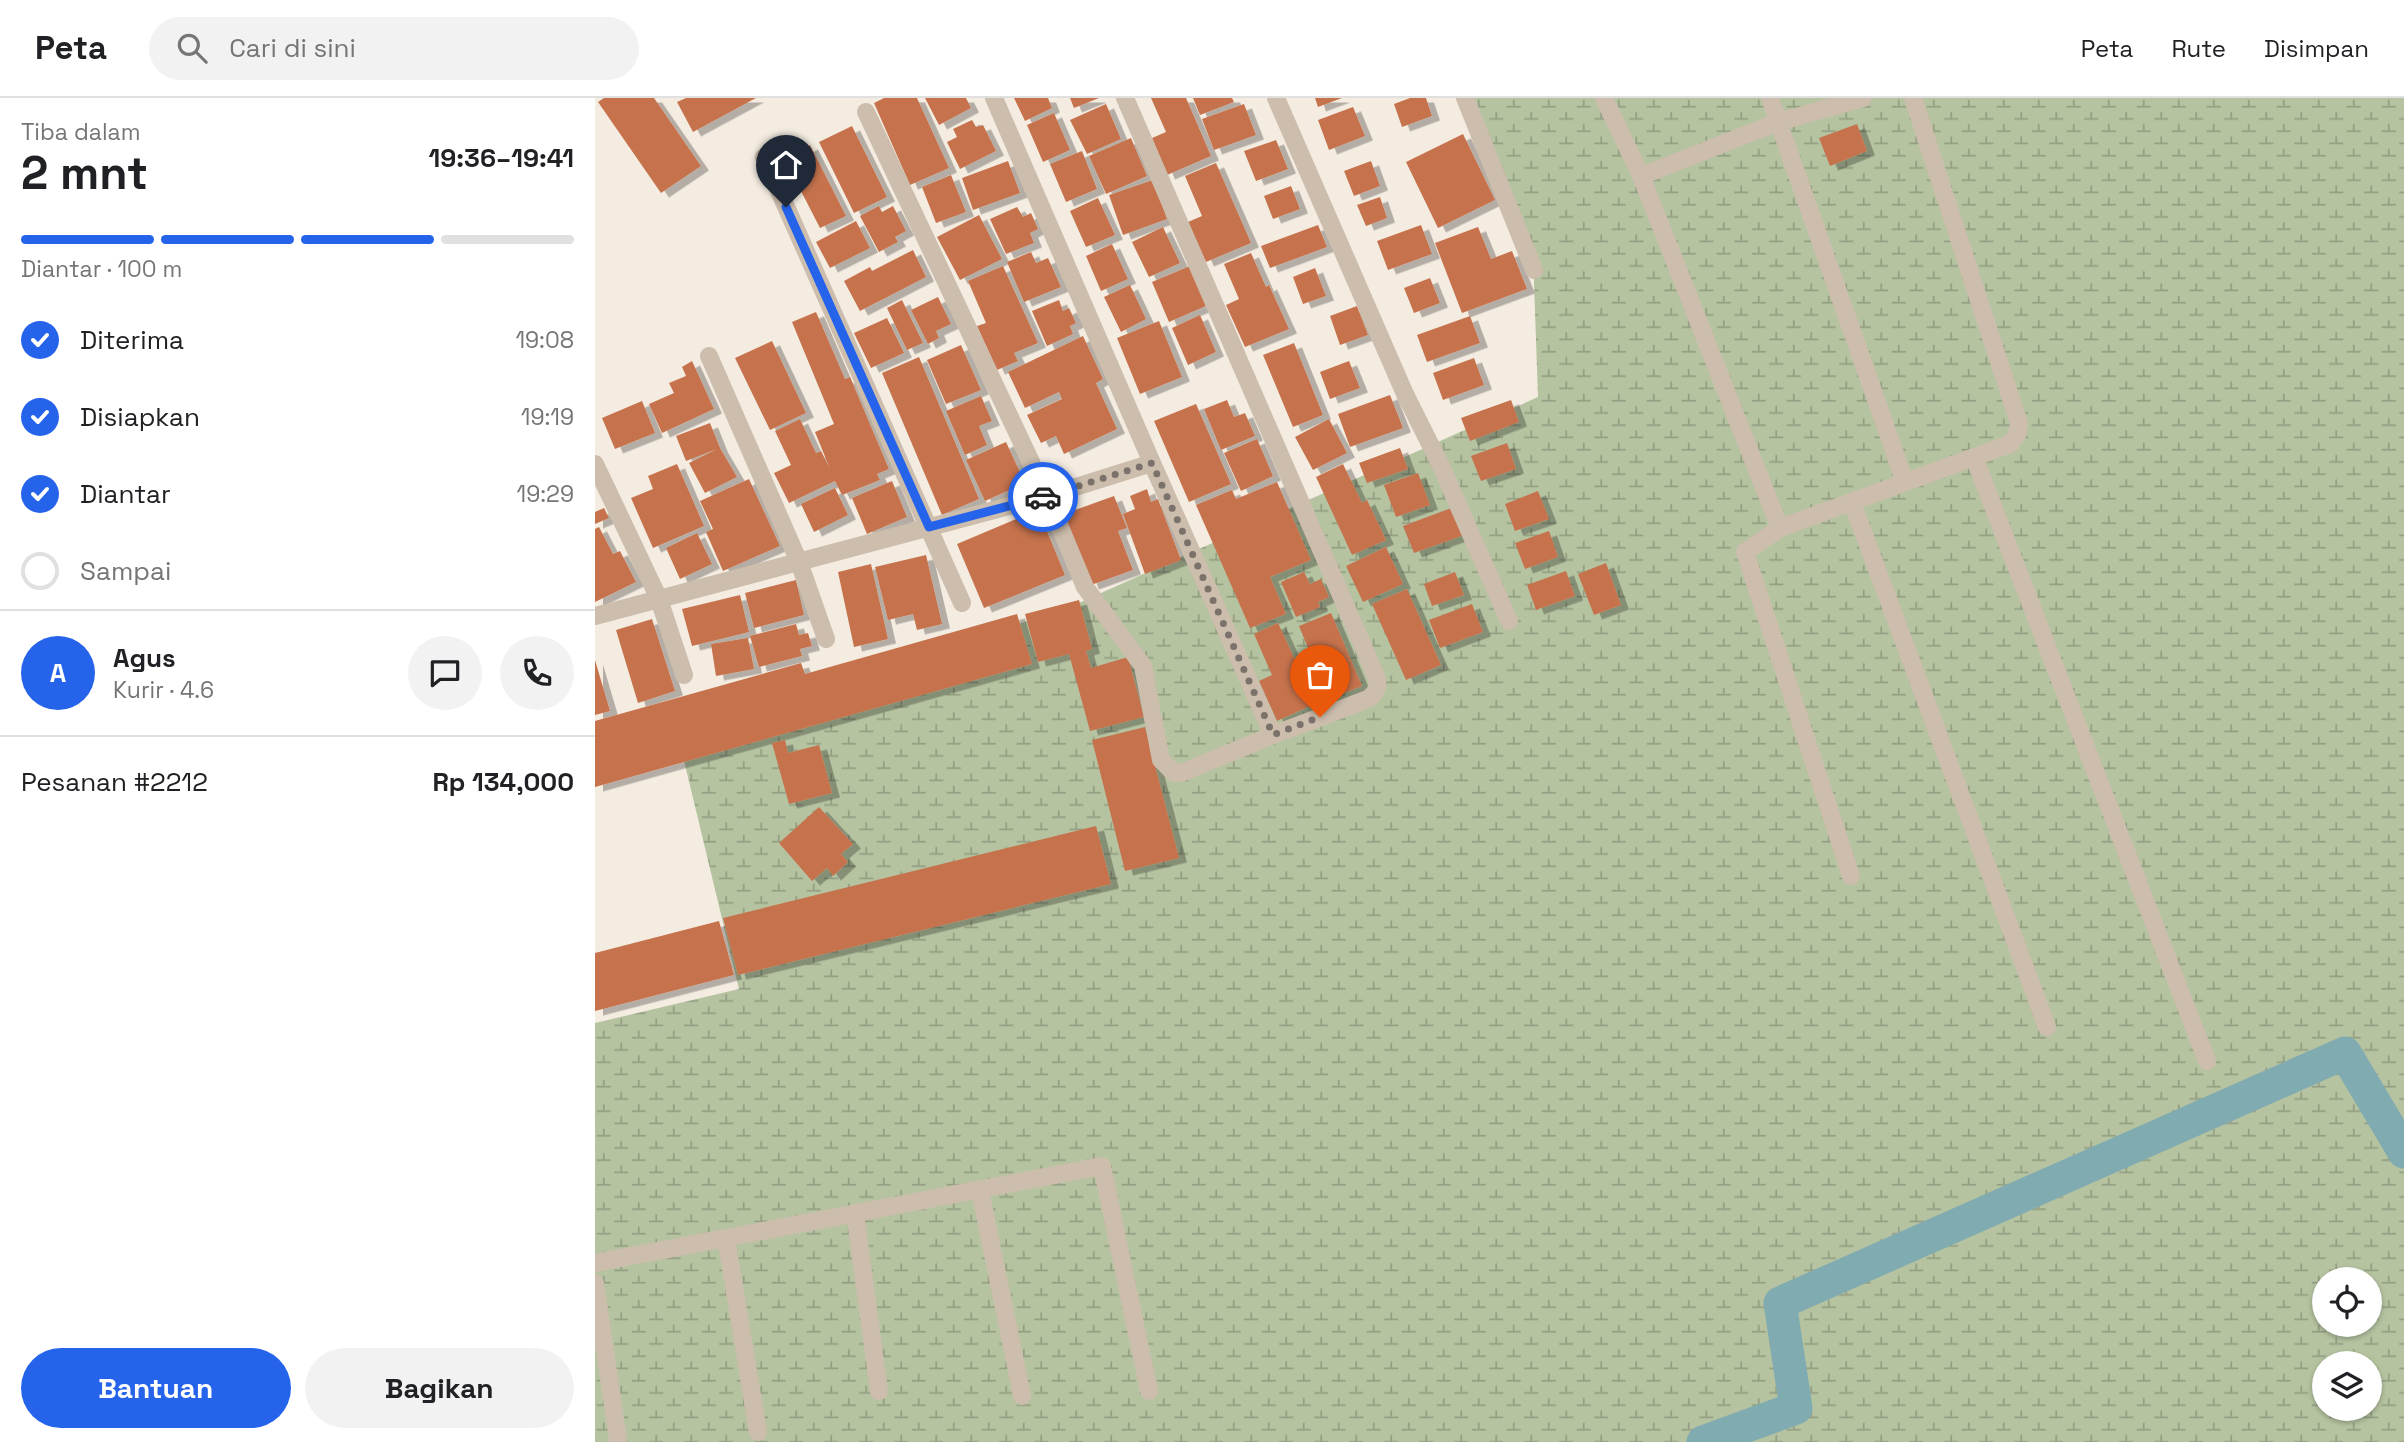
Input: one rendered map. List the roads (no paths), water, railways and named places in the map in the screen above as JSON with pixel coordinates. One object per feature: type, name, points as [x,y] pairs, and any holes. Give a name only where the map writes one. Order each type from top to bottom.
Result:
[{"type":"street","points":[[994,98],[1273,735]]},
{"type":"street","points":[[866,113],[1047,496],[1085,587],[1143,666],[1161,760],[1174,773],[1181,773],[1368,699],[1375,693],[1378,685],[1125,98]]},
{"type":"street","points":[[1276,98],[1405,394],[1441,466],[1509,621]]},
{"type":"street","points":[[1465,98],[1534,270]]},
{"type":"street","points":[[1604,98],[1641,176],[1780,528]]},
{"type":"street","points":[[1770,98],[1905,482]]},
{"type":"street","points":[[1641,176],[1778,122],[1863,98]]},
{"type":"street","points":[[1851,876],[1745,552],[1780,528],[2010,444],[2017,435],[2019,423],[1913,98]]},
{"type":"street","points":[[764,157],[962,603]]},
{"type":"street","points":[[709,356],[799,562],[826,639]]},
{"type":"street","points":[[1974,457],[2207,1060]]},
{"type":"street","points":[[595,616],[1047,496],[1152,463]]},
{"type":"street","points":[[595,464],[659,599],[684,675]]},
{"type":"street","points":[[1852,502],[2047,1027]]},
{"type":"street","points":[[595,1263],[1102,1167],[1149,1391]]},
{"type":"street","points":[[981,1190],[1022,1396]]},
{"type":"street","points":[[855,1213],[879,1391]]},
{"type":"street","points":[[726,1238],[758,1432]]},
{"type":"street","points":[[595,1283],[618,1440]]},
{"type":"waterway","points":[[1703,1442],[1796,1408],[1780,1303],[2345,1053],[2404,1152]]}]
